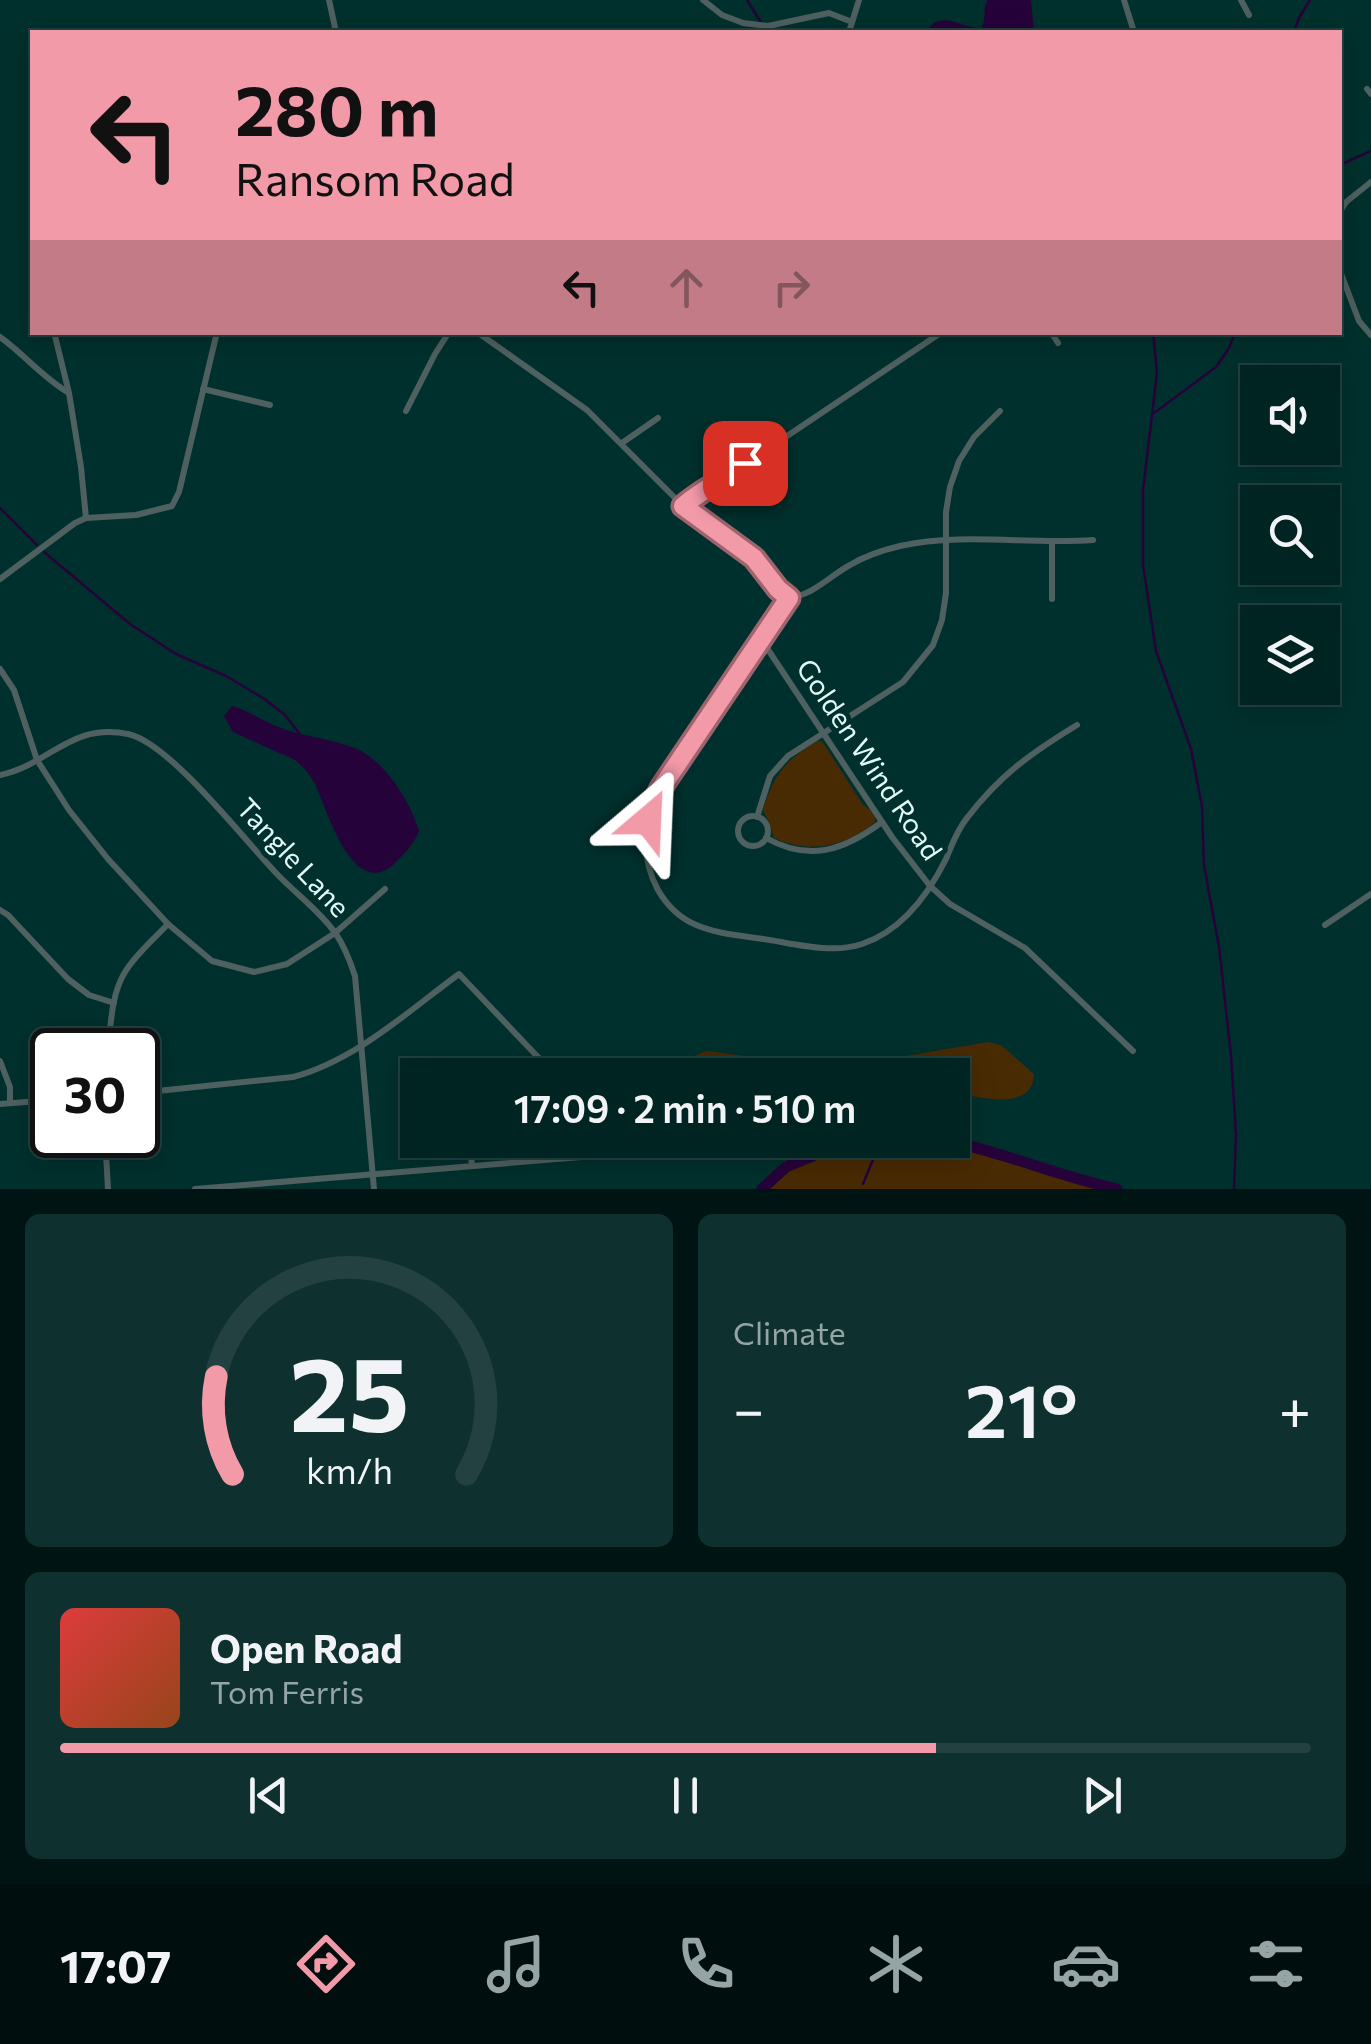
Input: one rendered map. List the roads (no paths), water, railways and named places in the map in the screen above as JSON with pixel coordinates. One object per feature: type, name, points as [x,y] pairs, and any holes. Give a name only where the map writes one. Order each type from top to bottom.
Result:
[{"type":"street","points":[[329,0],[336,30]]},
{"type":"street","points":[[703,0],[722,15],[743,23],[768,26],[829,13],[852,22]]},
{"type":"street","points":[[850,30],[859,0]]},
{"type":"street","points":[[1124,0],[1133,30]]},
{"type":"street","points":[[1241,0],[1249,15]]},
{"type":"street","points":[[1342,208],[1371,182]]},
{"type":"street","points":[[1342,276],[1359,321],[1371,335]]},
{"type":"street","points":[[55,335],[69,393],[86,518]]},
{"type":"street","points":[[0,578],[74,522],[136,515],[172,506],[179,492],[215,335]]},
{"type":"street","points":[[406,411],[447,335]]},
{"type":"street","points":[[481,335],[587,410],[683,506],[754,558],[778,589],[791,598]]},
{"type":"street","points":[[683,506],[938,335]]},
{"type":"street","points":[[1053,335],[1058,343]]},
{"type":"street","points":[[0,337],[69,393]]},
{"type":"street","points":[[203,389],[270,405]]},
{"type":"street","points":[[757,816],[770,776],[788,756],[903,682],[933,645],[946,593],[946,512],[950,487],[974,437],[1000,411]]},
{"type":"street","points":[[622,443],[658,418]]},
{"type":"street","points":[[1077,725],[1031,753],[994,786],[964,821],[930,886],[907,916],[887,933],[860,945],[829,948],[702,930],[682,917],[654,882],[645,848],[654,802],[791,598],[805,594],[852,563],[917,543],[947,539],[1094,540]]},
{"type":"street","points":[[1052,542],[1052,600]]},
{"type":"street","name":"Golden Wind Road","points":[[761,639],[882,822],[930,886],[950,904],[1026,948],[1132,1051]]},
{"type":"street","points":[[0,669],[14,690],[37,760],[70,810],[108,859],[168,924],[212,961],[254,972],[287,964],[336,933],[385,889]]},
{"type":"street","name":"Tangle Lane","points":[[0,775],[37,760],[77,736],[100,732],[130,734],[157,747],[319,914],[336,933],[355,976],[374,1189]]},
{"type":"street","points":[[750,816],[757,816],[766,825],[766,838],[758,844],[743,842],[738,826],[750,816]]},
{"type":"street","points":[[766,838],[800,850],[834,850],[882,822]]},
{"type":"street","points":[[1325,925],[1371,894]]},
{"type":"street","points":[[0,910],[68,980],[88,996],[114,1004]]},
{"type":"street","points":[[111,1028],[117,989],[127,968],[168,924]]},
{"type":"street","points":[[160,1092],[294,1077],[316,1071],[362,1045],[458,974],[539,1058]]},
{"type":"street","points":[[0,1061],[10,1086],[10,1103]]},
{"type":"street","points":[[0,1104],[30,1102]]},
{"type":"street","points":[[106,1158],[108,1189]]},
{"type":"street","points":[[471,1158],[472,1164]]},
{"type":"street","points":[[195,1189],[565,1158]]},
{"type":"waterway","points":[[747,0],[762,24]]},
{"type":"waterway","points":[[1295,30],[1310,0]]},
{"type":"waterway","points":[[1342,164],[1371,151]]},
{"type":"waterway","points":[[1153,335],[1157,373],[1143,490],[1143,565],[1156,651],[1191,749],[1202,806],[1204,865],[1219,947],[1231,1055],[1236,1135],[1234,1189]]},
{"type":"waterway","points":[[1154,413],[1216,367],[1234,335]]},
{"type":"waterway","points":[[0,508],[37,545]]},
{"type":"waterway","points":[[44,552],[130,624],[176,654],[263,698],[284,714],[299,733]]},
{"type":"waterway","points":[[970,1146],[1117,1189]]},
{"type":"waterway","points":[[762,1189],[786,1167],[808,1158]]},
{"type":"waterway","points":[[863,1184],[874,1158]]}]
